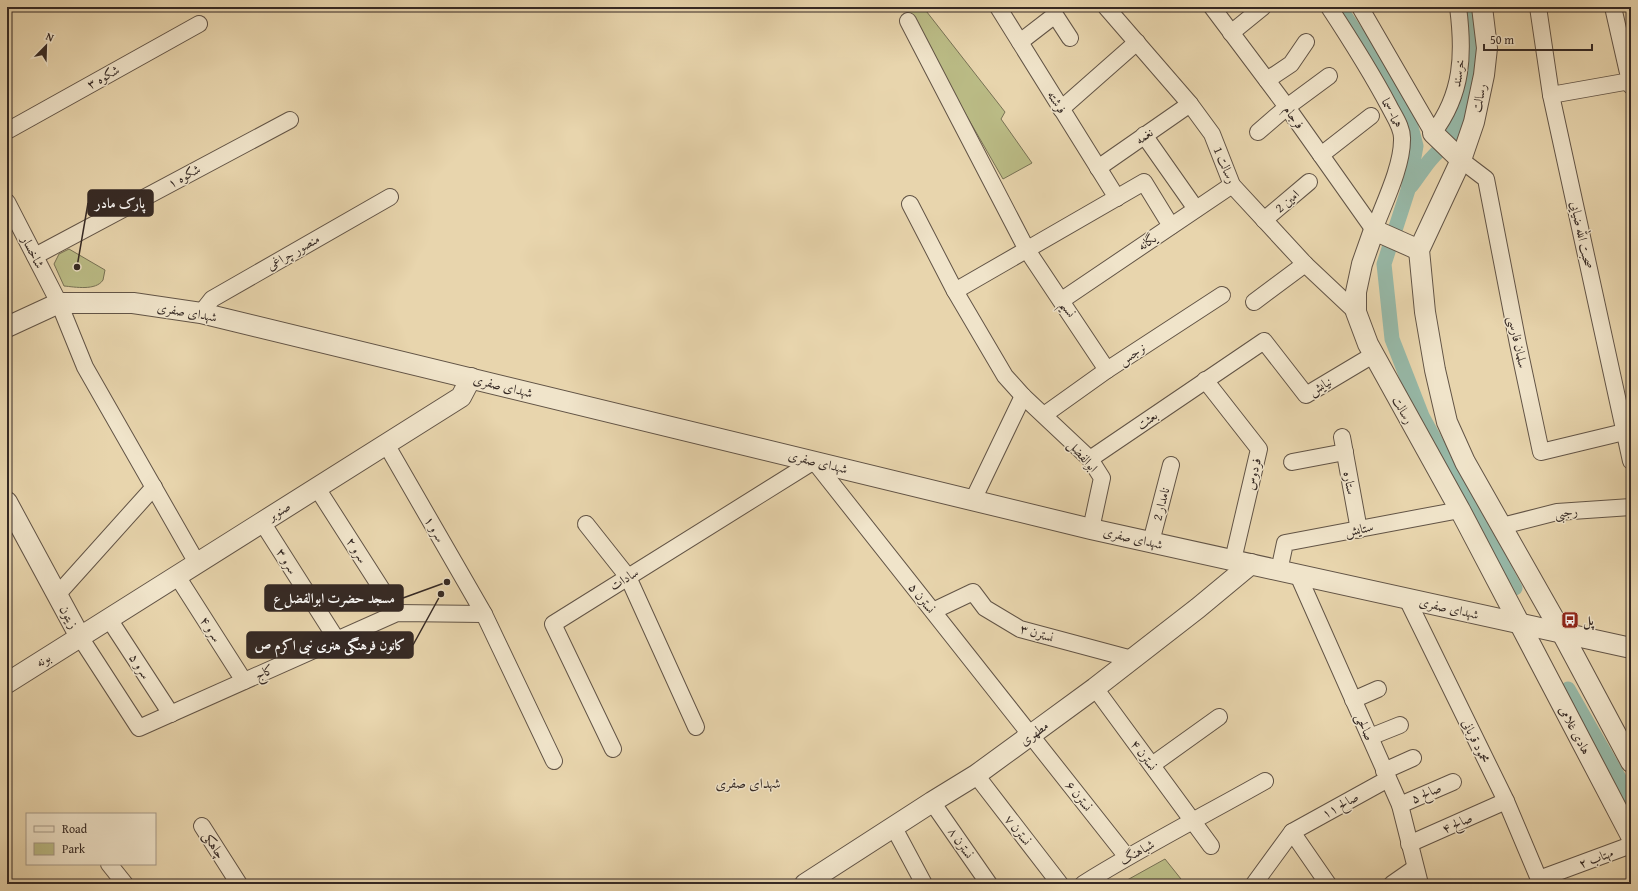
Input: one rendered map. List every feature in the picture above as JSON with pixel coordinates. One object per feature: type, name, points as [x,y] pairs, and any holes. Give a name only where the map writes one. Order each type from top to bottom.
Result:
[{"type":"street","name":"فرشته","points":[[998,7],[1117,198]]},
{"type":"street","name":"رسالت 1","points":[[1106,7],[1190,104],[1212,134],[1232,185],[1305,264],[1356,312]]},
{"type":"street","name":"فرجام","points":[[1212,7],[1287,107],[1374,230]]},
{"type":"street","points":[[1231,33],[1263,7]]},
{"type":"street","name":"هما- سما","points":[[1329,7],[1377,83],[1398,124],[1403,138],[1397,168],[1374,230]]},
{"type":"street","name":"هما- سما","points":[[1360,7],[1433,133]]},
{"type":"street","name":"خرسند","points":[[1433,133],[1444,119],[1454,96],[1462,55],[1462,32],[1458,7]]},
{"type":"street","name":"رسالت","points":[[1419,250],[1461,160],[1474,122],[1484,75],[1487,48],[1482,7]]},
{"type":"street","name":"صحبت الله ضیایی","points":[[1538,7],[1551,95],[1631,461]]},
{"type":"street","points":[[1551,95],[1630,83],[1614,7]]},
{"type":"street","points":[[1020,42],[1055,15],[1070,38]]},
{"type":"street","name":"نسیم","points":[[908,21],[1027,250],[1062,300],[1107,370]]},
{"type":"street","name":"شکوه ۳","points":[[7,131],[199,24]]},
{"type":"street","points":[[1061,109],[1137,42]]},
{"type":"street","points":[[1267,80],[1291,64],[1306,42]]},
{"type":"street","points":[[1258,132],[1287,107],[1329,76]]},
{"type":"street","name":"نغمه","points":[[1098,168],[1190,104]]},
{"type":"street","points":[[1321,155],[1371,116]]},
{"type":"street","name":"شکوه ۱","points":[[35,256],[290,120]]},
{"type":"street","points":[[1433,133],[1461,160]]},
{"type":"street","points":[[1144,135],[1196,209]]},
{"type":"street","name":"سلمان فارسی","points":[[1461,160],[1486,179],[1518,344],[1541,452],[1624,432]]},
{"type":"street","points":[[955,291],[1144,182],[1171,226]]},
{"type":"street","name":"امین 2","points":[[1264,220],[1309,182]]},
{"type":"street","name":"یگانه","points":[[1062,300],[1232,185]]},
{"type":"street","name":"منصور چراغی","points":[[201,313],[212,299],[390,197]]},
{"type":"street","name":"شاخسار","points":[[7,202],[59,303],[85,367],[198,563]]},
{"type":"street","name":"ابوالفضل","points":[[910,204],[955,291],[1005,376],[1022,396],[1090,459],[1102,478],[1091,529]]},
{"type":"street","points":[[1374,230],[1419,250],[1426,312],[1435,370],[1447,422],[1465,462],[1562,633],[1631,762]]},
{"type":"street","name":"رسالت","points":[[1374,230],[1362,264],[1356,292],[1356,312],[1373,355],[1460,510],[1520,624]]},
{"type":"street","points":[[1254,302],[1305,264]]},
{"type":"street","name":"نرجس","points":[[1044,415],[1107,370],[1222,295]]},
{"type":"street","name":"شهدای صفری","points":[[7,327],[59,303],[133,303],[201,313],[1091,529],[1631,648]]},
{"type":"street","name":"نیایش","points":[[1264,341],[1306,395],[1373,355]]},
{"type":"street","name":"بعثت","points":[[1090,459],[1204,380],[1264,341]]},
{"type":"street","name":"صنوبر","points":[[80,637],[461,397],[471,378]]},
{"type":"street","name":"فردوس","points":[[1204,380],[1259,449],[1242,562]]},
{"type":"street","points":[[973,500],[1022,396]]},
{"type":"street","name":"سرو ۱","points":[[386,444],[484,614],[554,761]]},
{"type":"street","name":"ستاره","points":[[1292,462],[1343,444],[1359,530]]},
{"type":"street","name":"سادات","points":[[613,749],[552,624],[814,461]]},
{"type":"street","name":"نسترن ۵","points":[[814,461],[1031,735]]},
{"type":"street","name":"نامدار 2","points":[[1152,542],[1172,465]]},
{"type":"street","points":[[57,594],[154,487]]},
{"type":"street","name":"سرو ۲","points":[[317,488],[397,613]]},
{"type":"street","name":"زیتون","points":[[7,502],[80,637],[140,728]]},
{"type":"street","name":"رجبی","points":[[1502,526],[1557,512],[1631,507]]},
{"type":"street","name":"ستایش","points":[[1289,573],[1285,543],[1460,510]]},
{"type":"street","name":"سرو ۳","points":[[262,522],[337,640]]},
{"type":"street","points":[[586,524],[628,577],[696,727]]},
{"type":"street","name":"مطهری","points":[[805,884],[893,826],[976,775],[1095,688],[1198,608],[1242,562]]},
{"type":"street","name":"صالحی","points":[[1289,573],[1353,700],[1400,805],[1420,884]]},
{"type":"street","name":"سرو ۴","points":[[177,576],[244,681]]},
{"type":"street","name":"نسترن ۳","points":[[932,611],[973,592],[985,608],[1020,629],[1132,659]]},
{"type":"street","name":"محمود قربانی","points":[[1407,599],[1506,801],[1540,881]]},
{"type":"street","name":"کاج","points":[[140,728],[397,613],[484,614]]},
{"type":"street","name":"سرو ۵","points":[[109,619],[171,714]]},
{"type":"street","name":"هادی غلامی","points":[[1520,624],[1631,836]]},
{"type":"street","name":"بونه","points":[[7,683],[80,637]]},
{"type":"street","name":"نسترن ۴","points":[[1095,688],[1211,846]]},
{"type":"street","points":[[1353,700],[1378,688]]},
{"type":"street","points":[[1152,765],[1219,717]]},
{"type":"street","points":[[1370,737],[1400,724]]},
{"type":"street","name":"نسترن ۶","points":[[1031,735],[1127,857]]},
{"type":"street","name":"صالح ۱۱","points":[[1292,832],[1413,758]]},
{"type":"street","name":"نسترن ۷","points":[[976,775],[1060,884]]},
{"type":"street","name":"شباهنگ","points":[[1083,884],[1127,857],[1265,781]]},
{"type":"street","name":"صالح ۵","points":[[1400,805],[1453,782]]},
{"type":"street","name":"صالح ۴","points":[[1409,844],[1506,801]]},
{"type":"street","name":"نسترن ۸","points":[[932,802],[989,884]]},
{"type":"street","name":"چاهکی","points":[[202,826],[239,884]]},
{"type":"street","points":[[893,826],[924,884]]},
{"type":"street","points":[[1254,884],[1292,832],[1328,884]]},
{"type":"street","name":"مهتاب ۲","points":[[1540,881],[1631,845]]},
{"type":"street","points":[[110,865],[125,884]]},
{"type":"street","points":[[1392,884],[1415,868]]},
{"type":"green space","points":[[904,7],[923,7],[1005,112],[1001,119],[1032,163],[1003,179]]},
{"type":"green space","points":[[69,249],[105,270],[103,280],[100,283],[96,286],[85,288],[64,286],[54,264],[59,254]]},
{"type":"green space","points":[[1165,859],[1185,884],[1120,884]]},
{"type":"waterway","points":[[1339,7],[1389,82],[1411,127],[1416,146],[1408,190],[1384,264],[1392,339],[1422,416],[1515,588]]},
{"type":"waterway","points":[[1411,186],[1428,162],[1446,144],[1460,119],[1469,88],[1471,55],[1469,7]]},
{"type":"waterway","points":[[1568,689],[1631,799]]},
{"type":"place","name":"پارک مادر","points":[[77,267]]},
{"type":"place","name":"مسجد حضرت ابوالفضل ع","points":[[447,582]]},
{"type":"place","name":"کانون فرهنگی هنری نبی اکرم ص","points":[[441,594]]},
{"type":"place","name":"پل","points":[[1570,620]]},
{"type":"district","name":"شهدای صفری","points":[[748,783]]}]
